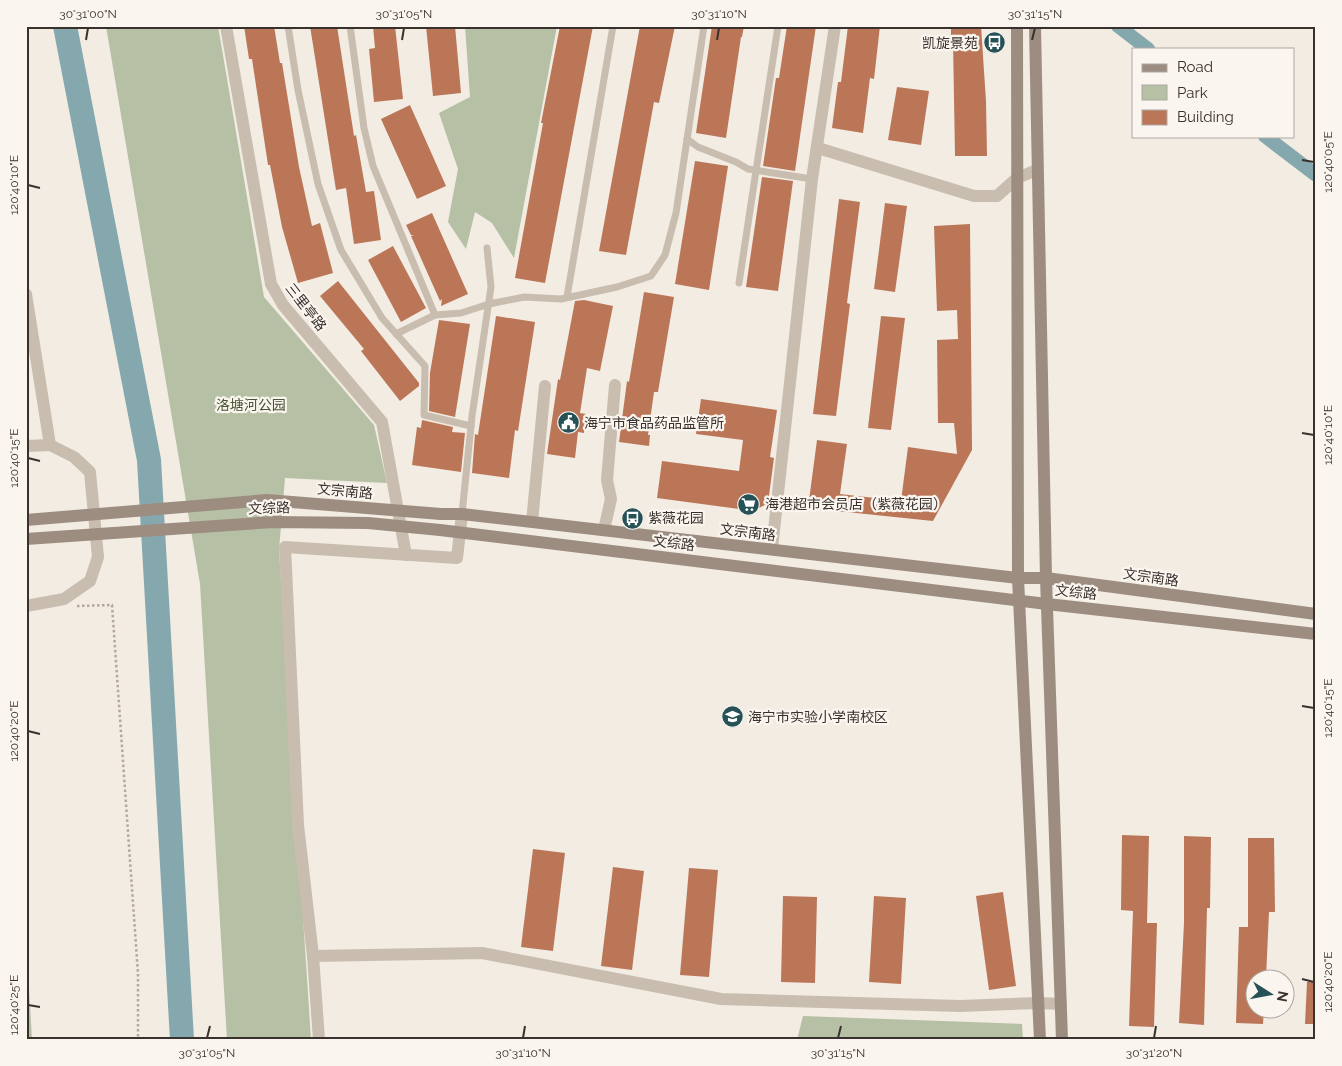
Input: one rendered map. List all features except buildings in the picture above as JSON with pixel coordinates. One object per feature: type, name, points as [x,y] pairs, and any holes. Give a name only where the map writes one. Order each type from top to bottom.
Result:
[{"type":"main road","points":[[1016,26],[1018,578],[1040,1040]]},
{"type":"main road","points":[[1035,26],[1046,578],[1062,1040]]},
{"type":"main road","name":"文宗南路","points":[[26,520],[267,500],[441,514],[462,514],[1018,578],[1046,578],[1316,614]]},
{"type":"main road","name":"文综路","points":[[26,539],[273,522],[368,524],[460,532],[1047,604],[1316,634]]},
{"type":"street","name":"三里亭路","points":[[226,26],[271,284],[283,304],[382,422],[406,554]]},
{"type":"street","points":[[772,549],[812,179],[835,26]]},
{"type":"street","points":[[818,148],[974,196],[997,196],[1017,178],[1037,170]]},
{"type":"street","points":[[26,294],[50,445]]},
{"type":"street","points":[[532,522],[545,386]]},
{"type":"street","points":[[604,530],[612,499],[607,480],[615,386]]},
{"type":"street","points":[[26,446],[50,445],[74,457],[90,472],[98,557],[90,581],[64,599],[26,606]]},
{"type":"street","points":[[319,1040],[313,956],[298,825],[285,547],[457,558],[462,514]]},
{"type":"street","points":[[313,956],[482,952],[721,999],[960,1006],[1061,1004]]},
{"type":"lane","points":[[288,26],[298,90],[318,184],[341,250],[382,318],[425,366],[424,416],[471,426]]},
{"type":"lane","points":[[350,26],[364,128],[373,166],[435,316]]},
{"type":"lane","points":[[567,297],[613,26]]},
{"type":"lane","points":[[396,334],[435,316],[461,313],[489,304],[524,297],[561,299],[617,287],[651,276],[665,254],[676,213],[704,26]]},
{"type":"lane","points":[[739,283],[778,26]]},
{"type":"lane","points":[[687,140],[698,147],[748,168],[812,179]]},
{"type":"lane","points":[[462,514],[471,426],[491,287],[487,248]]},
{"type":"path","points":[[73,606],[112,605],[138,974],[138,1040]]},
{"type":"green space","name":"洛塘河公园","points":[[106,26],[218,26],[264,297],[374,425],[387,483],[285,478],[279,550],[311,1040],[227,1040],[200,584]]},
{"type":"green space","points":[[465,26],[557,26],[514,258],[492,223],[475,212],[466,249],[448,222],[458,169],[439,113],[470,97]]},
{"type":"green space","points":[[26,936],[32,1040],[26,1040]]},
{"type":"green space","points":[[803,1016],[1022,1024],[1023,1040],[797,1040]]},
{"type":"waterway","points":[[65,26],[149,460],[182,1040]]},
{"type":"waterway","points":[[1118,26],[1147,48]]},
{"type":"waterway","points":[[1268,138],[1316,175]]},
{"type":"place","name":"凯旋景苑","points":[[994,43]]},
{"type":"place","name":"海宁市食品药品监管所","points":[[568,423]]},
{"type":"place","name":"海港超市会员店（紫薇花园）","points":[[749,504]]},
{"type":"place","name":"紫薇花园","points":[[632,518]]},
{"type":"place","name":"海宁市实验小学南校区","points":[[732,717]]}]
